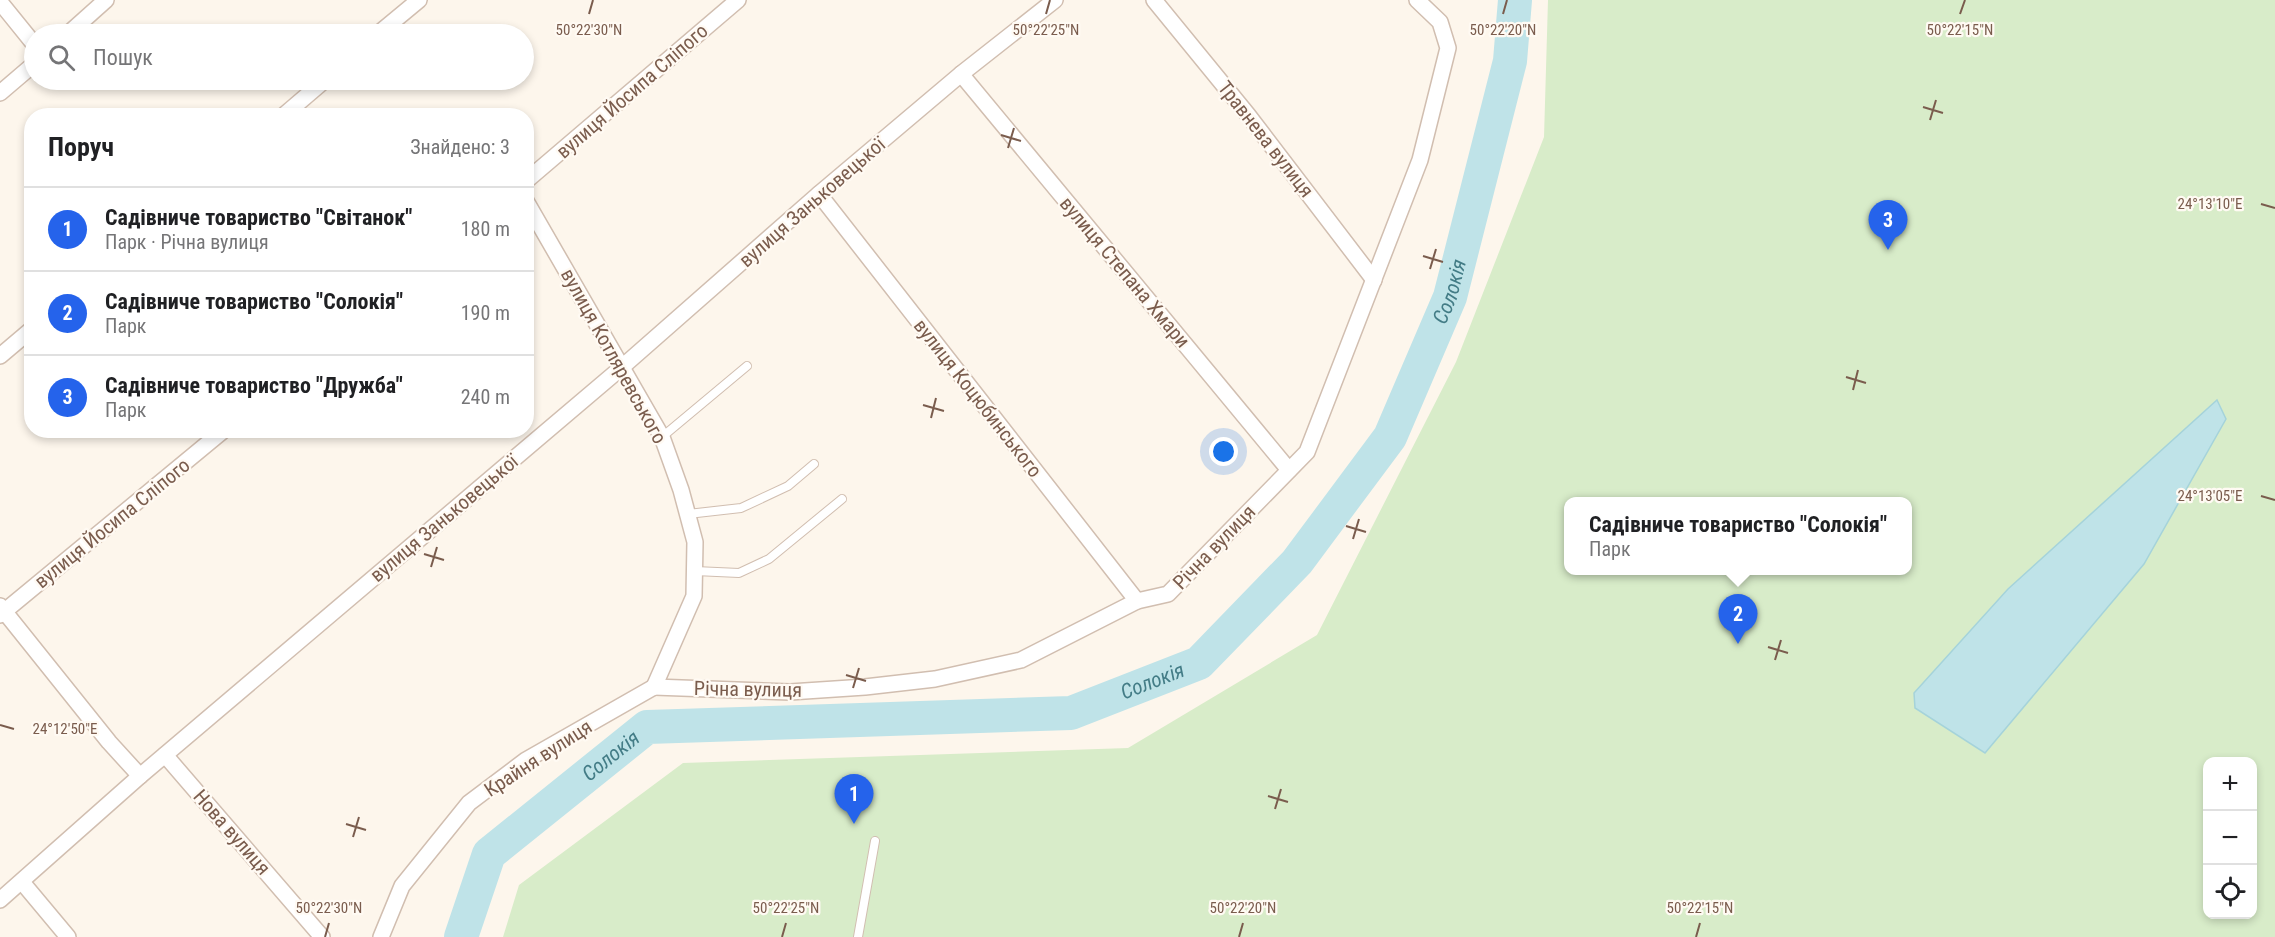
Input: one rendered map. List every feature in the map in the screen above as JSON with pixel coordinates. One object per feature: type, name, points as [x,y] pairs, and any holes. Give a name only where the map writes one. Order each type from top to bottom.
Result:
[{"type":"street","points":[[79,24],[106,0]]},
{"type":"street","points":[[390,24],[419,0]]},
{"type":"street","name":"вулиця Йосипа Сліпого","points":[[534,174],[738,0]]},
{"type":"street","name":"вулиця Заньковецької","points":[[0,900],[165,754],[621,368],[819,194],[961,74],[1054,0]]},
{"type":"street","name":"Травнева вулиця","points":[[1154,0],[1248,115],[1374,280]]},
{"type":"street","name":"Річна вулиця","points":[[654,687],[790,692],[935,679],[1021,660],[1137,601],[1168,594],[1307,452],[1419,160],[1448,48],[1440,22],[1417,0]]},
{"type":"street","points":[[0,2],[24,32]]},
{"type":"street","points":[[0,93],[24,73]]},
{"type":"street","name":"вулиця Степана Хмари","points":[[961,74],[1289,470]]},
{"type":"street","points":[[292,108],[313,90]]},
{"type":"street","name":"вулиця Коцюбинського","points":[[819,194],[1137,601]]},
{"type":"street","name":"вулиця Котляревського","points":[[534,215],[662,436],[688,514],[695,542],[694,596],[654,687]]},
{"type":"street","points":[[0,356],[24,336]]},
{"type":"street","name":"вулиця Йосипа Сліпого","points":[[2,611],[214,438]]},
{"type":"street","points":[[2,611],[109,742],[140,776]]},
{"type":"street","name":"Крайня вулиця","points":[[381,937],[402,886],[469,803],[526,760],[654,687]]},
{"type":"street","name":"Нова вулиця","points":[[165,754],[322,937]]},
{"type":"street","points":[[22,882],[68,937]]},
{"type":"lane","points":[[662,436],[747,366]]},
{"type":"lane","points":[[688,514],[741,508],[788,486],[814,464]]},
{"type":"lane","points":[[695,571],[739,573],[769,559],[842,499]]},
{"type":"lane","points":[[858,937],[875,841]]},
{"type":"green space","points":[[1548,0],[2275,0],[2275,937],[503,937],[519,885],[683,763],[1128,748],[1317,635],[1456,362],[1544,137]]},
{"type":"water","points":[[2217,400],[2226,419],[2144,564],[1985,753],[1915,708],[1914,693],[2008,589]]},
{"type":"waterway","name":"Солокія","points":[[461,937],[489,854],[647,727],[1071,713],[1199,663],[1297,562],[1390,437],[1450,297],[1510,61],[1515,0]]},
{"type":"place","name":"Садівниче товариство \"Дружба\"","points":[[1888,250]]},
{"type":"place","name":"Садівниче товариство \"Солокія\"","points":[[1738,644]]},
{"type":"place","name":"Садівниче товариство \"Світанок\"","points":[[854,824]]}]
